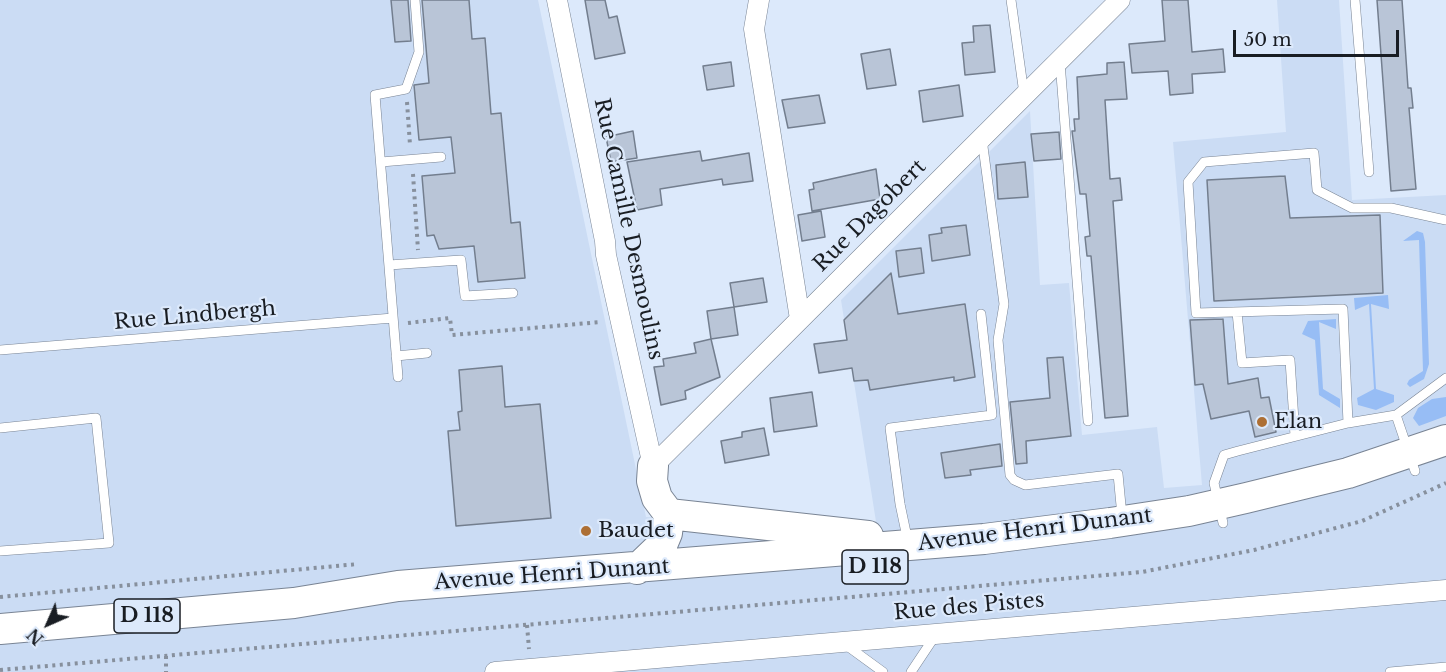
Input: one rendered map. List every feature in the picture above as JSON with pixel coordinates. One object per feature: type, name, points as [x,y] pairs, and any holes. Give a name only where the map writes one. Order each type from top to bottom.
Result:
[{"type":"main road","name":"Avenue Henri Dunant","points":[[1412,462],[1446,440]]},
{"type":"main road","name":"Avenue Henri Dunant","points":[[294,603],[403,604],[924,564],[1092,546],[1221,514],[1348,473],[1412,462],[1446,460]]},
{"type":"main road","points":[[637,569],[662,545],[667,533],[669,514],[657,498],[652,481],[653,466]]},
{"type":"main road","points":[[669,514],[876,537],[909,545]]},
{"type":"main road","name":"Avenue Henri Dunant","points":[[0,629],[294,603],[399,586],[637,569],[984,539],[1122,521],[1221,514]]},
{"type":"street","name":"Rue Camille Desmoulins","points":[[557,0],[619,322],[653,466]]},
{"type":"street","points":[[759,0],[754,29],[800,319]]},
{"type":"street","name":"Rue Dagobert","points":[[653,466],[1120,0]]},
{"type":"street","name":"Rue des Pistes","points":[[495,672],[1446,590]]},
{"type":"lane","points":[[399,377],[375,95],[406,89],[419,52],[415,0]]},
{"type":"lane","points":[[1011,0],[1024,96]]},
{"type":"lane","points":[[1355,0],[1369,172]]},
{"type":"lane","points":[[1060,61],[1088,421]]},
{"type":"lane","points":[[982,138],[1004,304],[998,340],[1010,475],[1019,484],[1025,485],[1118,474],[1122,521]]},
{"type":"lane","points":[[1347,423],[1343,309],[1196,313],[1188,182],[1204,162],[1314,153],[1317,190],[1352,208],[1390,208],[1446,220]]},
{"type":"lane","points":[[381,162],[441,157]]},
{"type":"lane","points":[[389,265],[461,260],[465,296],[513,293]]},
{"type":"lane","points":[[1237,312],[1242,363],[1290,360],[1295,436]]},
{"type":"lane","points":[[909,545],[900,504],[890,428],[992,415],[981,314]]},
{"type":"lane","name":"Rue Lindbergh","points":[[0,350],[393,321]]},
{"type":"lane","points":[[396,356],[427,353]]},
{"type":"lane","points":[[1221,514],[1214,483],[1224,455],[1347,423],[1396,415],[1446,378]]},
{"type":"lane","points":[[1396,415],[1412,462]]},
{"type":"lane","points":[[0,428],[96,418],[109,543],[0,551]]},
{"type":"lane","points":[[911,672],[936,634]]},
{"type":"lane","points":[[843,643],[883,672]]},
{"type":"lane","points":[[1390,672],[1446,667]]},
{"type":"path","points":[[393,321],[450,318],[452,334],[619,322]]},
{"type":"path","points":[[0,670],[1143,572],[1254,550],[1362,521],[1446,483]]},
{"type":"path","points":[[166,656],[166,672]]},
{"type":"shaded area","points":[[0,0],[538,0],[646,517],[877,528],[841,300],[1030,111],[1040,285],[1069,283],[1082,435],[1157,427],[1164,488],[1202,485],[1173,142],[1286,132],[1277,0],[1339,0],[1352,200],[1446,195],[1446,672],[0,672]]},
{"type":"shaded area","points":[[1417,231],[1423,233],[1425,242],[1429,364],[1424,379],[1410,387],[1407,384],[1409,380],[1423,371],[1419,240],[1403,241]]},
{"type":"shaded area","points":[[1388,295],[1389,309],[1371,304],[1376,389],[1394,395],[1394,402],[1376,410],[1358,405],[1357,398],[1374,389],[1369,304],[1355,310],[1354,298]]},
{"type":"shaded area","points":[[1336,319],[1336,329],[1319,322],[1323,389],[1340,399],[1340,408],[1319,395],[1315,340],[1302,334],[1308,321]]},
{"type":"shaded area","points":[[1446,397],[1446,416],[1419,426],[1413,418],[1418,408],[1432,399]]},
{"type":"building","points":[[391,0],[408,0],[411,41],[395,42]]},
{"type":"building","points":[[422,0],[469,0],[472,39],[485,38],[491,114],[501,113],[511,223],[520,222],[525,278],[478,282],[474,246],[439,249],[434,235],[427,236],[422,176],[455,173],[451,137],[419,140],[414,85],[429,83]]},
{"type":"building","points":[[585,0],[605,0],[609,18],[617,16],[625,53],[595,59]]},
{"type":"building","points":[[1162,0],[1188,0],[1192,52],[1223,49],[1225,72],[1192,74],[1193,93],[1170,95],[1168,71],[1132,73],[1129,44],[1165,41]]},
{"type":"building","points":[[1377,0],[1402,0],[1408,88],[1411,88],[1413,108],[1409,108],[1416,189],[1391,191]]},
{"type":"building","points":[[990,25],[995,72],[965,75],[962,43],[974,42],[973,26]]},
{"type":"building","points":[[890,49],[896,85],[867,89],[861,54]]},
{"type":"building","points":[[731,62],[734,86],[707,90],[703,66]]},
{"type":"building","points":[[1124,62],[1127,99],[1105,100],[1110,179],[1120,178],[1122,200],[1113,201],[1128,416],[1105,418],[1091,256],[1087,256],[1085,237],[1090,236],[1086,194],[1080,194],[1072,131],[1075,131],[1074,119],[1079,119],[1077,77],[1107,74],[1107,63]]},
{"type":"building","points":[[959,85],[963,116],[923,122],[919,91]]},
{"type":"building","points":[[819,95],[825,123],[788,128],[782,100]]},
{"type":"building","points":[[633,131],[637,158],[611,162],[606,137]]},
{"type":"building","points":[[1059,132],[1061,159],[1034,161],[1031,134]]},
{"type":"building","points":[[700,151],[702,161],[749,153],[753,181],[723,185],[722,179],[660,189],[662,205],[637,210],[627,162]]},
{"type":"building","points":[[1025,162],[1028,197],[998,199],[996,165]]},
{"type":"building","points":[[876,169],[880,199],[812,211],[809,190],[814,189],[813,183]]},
{"type":"building","points":[[1285,176],[1290,218],[1380,215],[1383,293],[1214,301],[1207,180]]},
{"type":"building","points":[[821,211],[825,237],[802,241],[798,215]]},
{"type":"building","points":[[966,225],[970,255],[932,261],[929,235],[942,233],[941,228]]},
{"type":"building","points":[[921,248],[924,273],[899,277],[896,251]]},
{"type":"building","points":[[891,273],[898,314],[965,304],[975,377],[954,381],[954,377],[870,390],[868,380],[854,381],[852,368],[819,373],[814,344],[847,340],[844,320]]},
{"type":"building","points":[[763,278],[767,302],[734,307],[730,283]]},
{"type":"building","points":[[734,307],[738,335],[711,339],[707,311]]},
{"type":"building","points":[[1223,319],[1228,384],[1258,378],[1261,398],[1269,397],[1276,432],[1255,437],[1249,411],[1211,419],[1203,384],[1195,385],[1190,320]]},
{"type":"building","points":[[711,339],[720,377],[685,391],[686,399],[661,405],[654,367],[664,366],[663,359],[696,353],[694,343]]},
{"type":"building","points":[[1063,357],[1071,436],[1026,441],[1027,463],[1016,464],[1010,402],[1050,398],[1047,358]]},
{"type":"building","points":[[502,366],[505,407],[540,404],[551,518],[456,526],[448,431],[460,430],[458,412],[462,411],[459,370]]},
{"type":"building","points":[[812,392],[817,426],[774,432],[770,398]]},
{"type":"building","points":[[764,428],[769,455],[725,463],[721,441],[742,437],[742,432]]},
{"type":"building","points":[[1000,444],[1002,466],[970,470],[971,475],[945,478],[941,453]]},
{"type":"place","name":"Elan","points":[[1262,422]]},
{"type":"place","name":"Baudet","points":[[586,531]]}]
